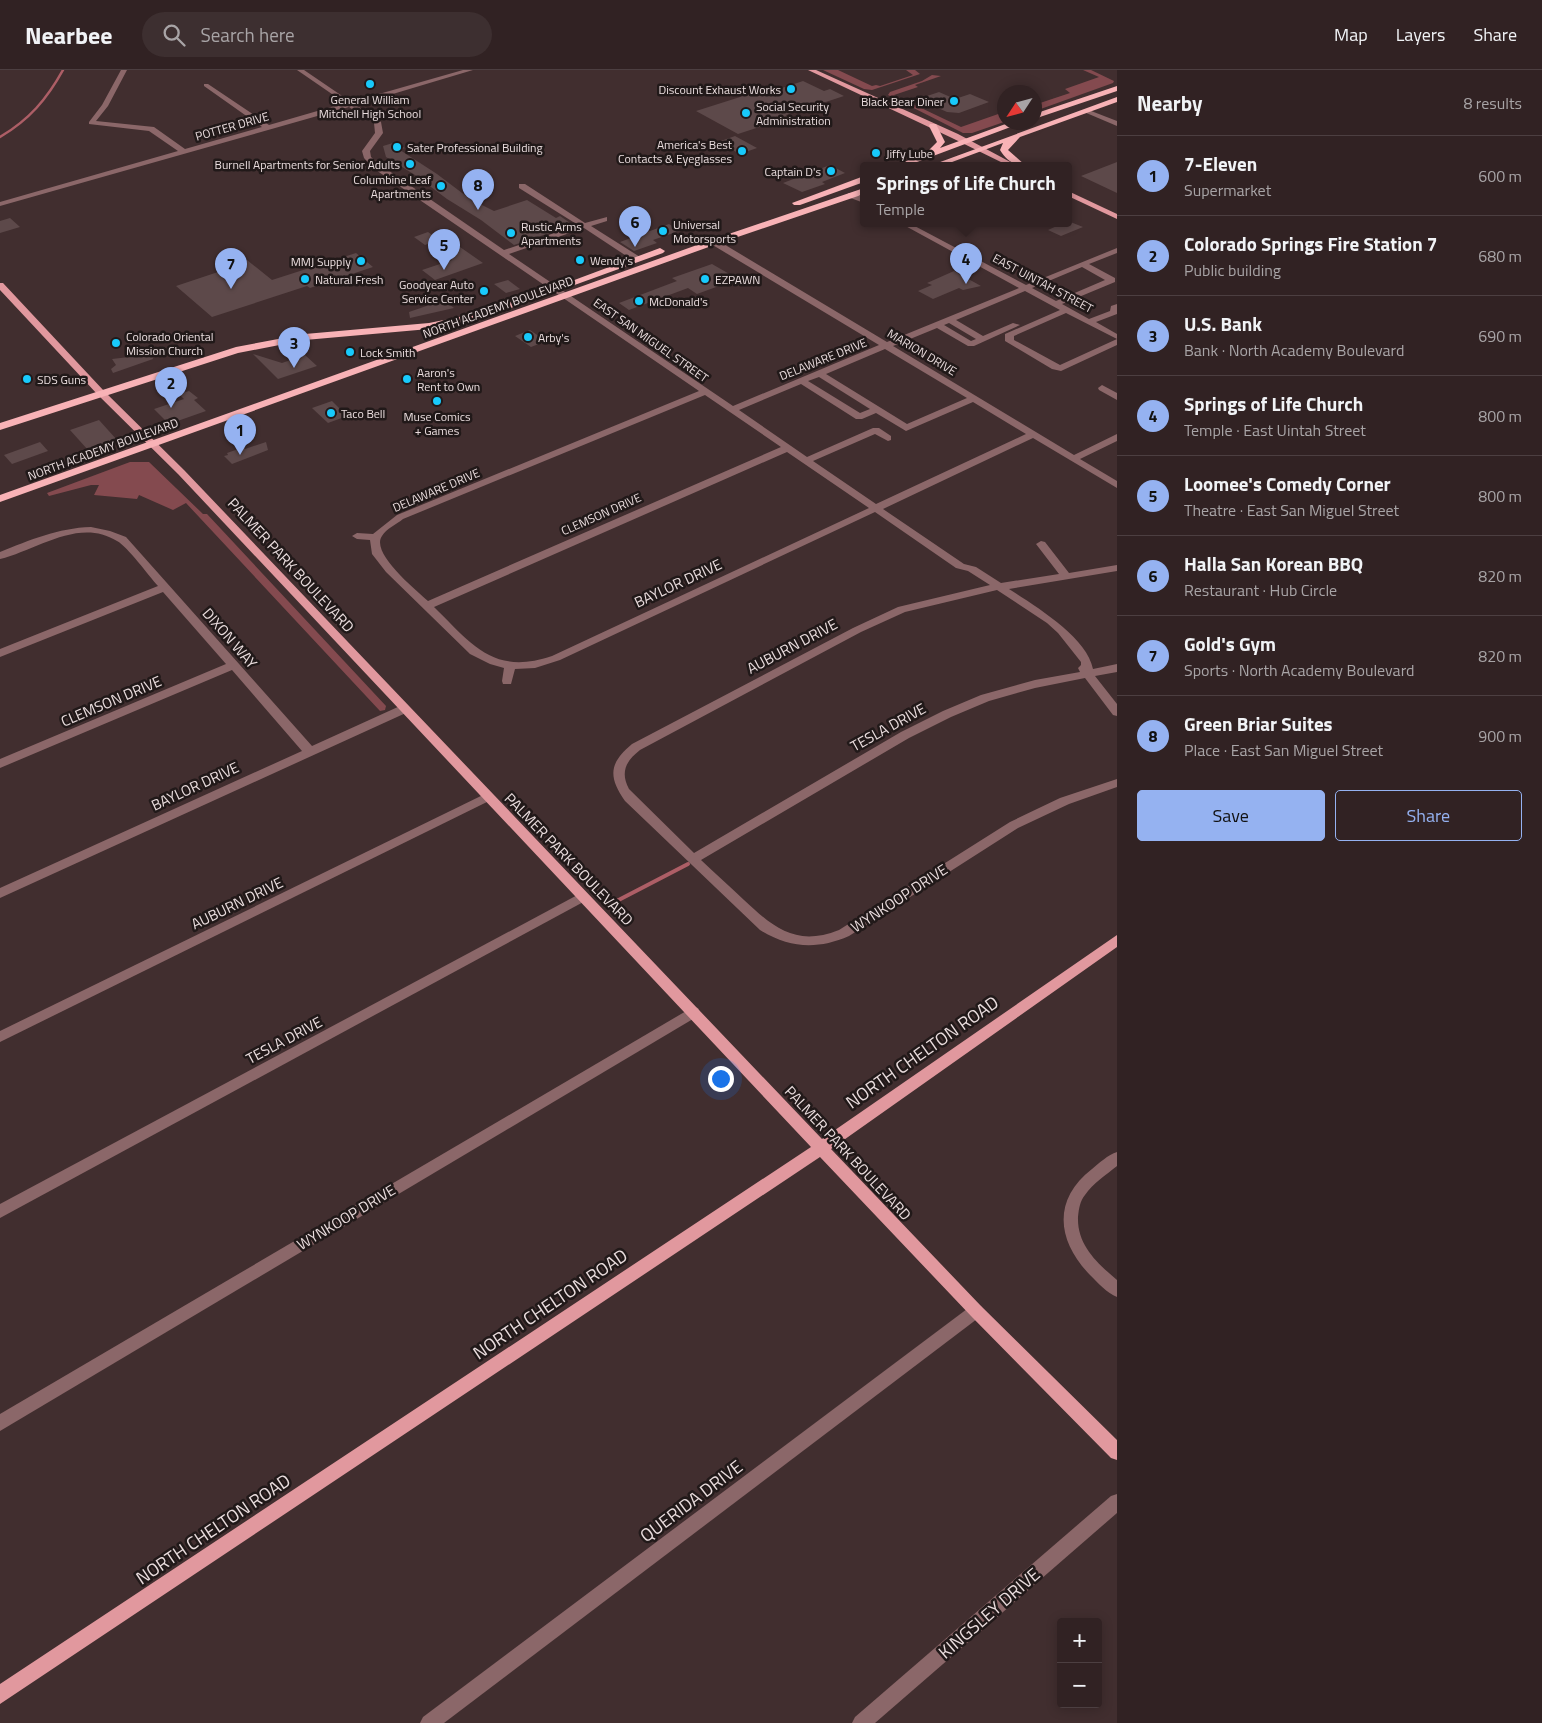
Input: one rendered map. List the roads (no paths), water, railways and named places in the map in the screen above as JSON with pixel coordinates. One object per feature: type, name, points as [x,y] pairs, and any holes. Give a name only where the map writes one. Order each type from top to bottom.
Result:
[{"type":"highway","points":[[1085,100],[1087,94],[1116,84],[1116,78]]},
{"type":"highway","points":[[1042,114],[1117,88]]},
{"type":"highway","points":[[945,162],[1117,100]]},
{"type":"highway","points":[[927,156],[941,142],[933,126]]},
{"type":"highway","points":[[910,162],[998,130]]},
{"type":"highway","points":[[1017,162],[1008,156],[1004,150],[1009,142],[1022,134]]},
{"type":"highway","name":"NORTH ACADEMY BOULEVARD","points":[[0,427],[236,350],[305,337],[406,329],[448,323],[556,289],[860,180]]},
{"type":"highway","name":"NORTH ACADEMY BOULEVARD","points":[[0,499],[714,242],[860,192]]},
{"type":"main road","points":[[812,70],[1006,162]]},
{"type":"main road","points":[[1072,195],[1117,217]]},
{"type":"main road","name":"PALMER PARK BOULEVARD","points":[[0,285],[976,1311],[1117,1452]]},
{"type":"main road","name":"NORTH CHELTON ROAD","points":[[0,1695],[820,1148],[1117,940]]},
{"type":"street","points":[[124,70],[105,106],[92,123],[151,129],[159,132],[183,151]]},
{"type":"street","name":"EAST SAN MIGUEL STREET","points":[[300,70],[374,118],[380,126],[379,133],[366,152],[371,162],[960,566],[972,569],[1000,586]]},
{"type":"street","name":"POTTER DRIVE","points":[[0,204],[470,70]]},
{"type":"street","points":[[206,84],[267,127]]},
{"type":"street","points":[[1086,110],[1117,124]]},
{"type":"street","points":[[522,186],[637,259]]},
{"type":"street","points":[[852,195],[860,199]]},
{"type":"street","points":[[503,253],[604,219]]},
{"type":"street","name":"EAST UINTAH STREET","points":[[911,227],[1117,337]]},
{"type":"street","name":"MARION DRIVE","points":[[714,242],[1117,485]]},
{"type":"street","name":"DELAWARE DRIVE","points":[[732,410],[1117,250]]},
{"type":"street","points":[[1082,264],[1112,280],[1008,336],[1010,338],[1009,341],[1055,367],[1061,368],[1117,342]]},
{"type":"street","points":[[938,324],[971,344],[1061,307]]},
{"type":"street","points":[[1093,324],[1114,312],[1114,308],[1117,307]]},
{"type":"street","points":[[1093,324],[1117,318]]},
{"type":"street","points":[[950,320],[983,339]]},
{"type":"street","points":[[820,374],[906,428],[973,399]]},
{"type":"street","points":[[802,381],[859,417],[876,410]]},
{"type":"street","points":[[1102,388],[1117,396]]},
{"type":"street","name":"DELAWARE DRIVE","points":[[376,537],[383,528],[400,517],[706,392]]},
{"type":"street","points":[[806,461],[876,430],[888,438]]},
{"type":"street","name":"BAYLOR DRIVE","points":[[376,537],[375,547],[382,562],[474,652],[492,662],[510,665],[536,665],[556,658],[1032,435]]},
{"type":"street","points":[[1073,459],[1117,436]]},
{"type":"street","name":"CLEMSON DRIVE","points":[[427,606],[787,448]]},
{"type":"street","name":"DIXON WAY","points":[[0,556],[53,536],[80,530],[108,533],[122,539],[129,544],[309,751]]},
{"type":"street","points":[[357,536],[376,537]]},
{"type":"street","points":[[1041,544],[1066,576]]},
{"type":"street","name":"EAST SAN MIGUEL STREET","points":[[960,566],[964,572],[986,589]]},
{"type":"street","name":"AUBURN DRIVE","points":[[693,859],[623,790],[618,774],[623,760],[636,747],[848,635],[902,609],[1000,586],[1117,568]]},
{"type":"street","points":[[1000,586],[1051,621],[1062,631],[1086,661],[1088,673]]},
{"type":"street","points":[[0,653],[166,587]]},
{"type":"street","points":[[986,589],[1047,626],[1075,662],[1088,673],[1117,712]]},
{"type":"street","name":"CLEMSON DRIVE","points":[[0,764],[234,665]]},
{"type":"street","points":[[507,681],[510,665]]},
{"type":"street","name":"TESLA DRIVE","points":[[693,859],[905,735],[947,714],[1002,692],[1117,668]]},
{"type":"street","name":"BAYLOR DRIVE","points":[[0,893],[404,709]]},
{"type":"street","name":"WYNKOOP DRIVE","points":[[693,859],[756,920],[772,932],[798,940],[822,940],[844,933],[1014,825],[1064,800],[1117,783]]},
{"type":"street","name":"AUBURN DRIVE","points":[[0,1037],[487,797]]},
{"type":"street","name":"TESLA DRIVE","points":[[0,1211],[583,897]]},
{"type":"street","name":"WYNKOOP DRIVE","points":[[0,1423],[693,1012]]},
{"type":"street","points":[[1117,1158],[1084,1184],[1076,1195],[1072,1207],[1070,1228],[1072,1240],[1080,1254],[1117,1290]]},
{"type":"street","name":"QUERIDA DRIVE","points":[[430,1723],[976,1311]]},
{"type":"street","name":"KINGSLEY DRIVE","points":[[861,1723],[1117,1502]]},
{"type":"waterway","points":[[0,137],[20,123],[36,108],[63,70]]},
{"type":"waterway","points":[[609,905],[688,864]]},
{"type":"place","name":"General William Mitchell High School","points":[[370,84]]},
{"type":"place","name":"Discount Exhaust Works","points":[[791,89]]},
{"type":"place","name":"Black Bear Diner","points":[[954,101]]},
{"type":"place","name":"Social Security Administration","points":[[746,113]]},
{"type":"place","name":"Sater Professional Building","points":[[397,147]]},
{"type":"place","name":"America's Best Contacts & Eyeglasses","points":[[742,151]]},
{"type":"place","name":"Jiffy Lube","points":[[876,153]]},
{"type":"place","name":"Burnell Apartments for Senior Adults","points":[[410,164]]},
{"type":"place","name":"Captain D's","points":[[831,171]]},
{"type":"place","name":"Columbine Leaf Apartments","points":[[441,186]]},
{"type":"place","name":"Green Briar Suites","points":[[478,210]]},
{"type":"place","name":"Universal Motorsports","points":[[663,231]]},
{"type":"place","name":"Rustic Arms Apartments","points":[[511,233]]},
{"type":"place","name":"Halla San Korean BBQ","points":[[635,247]]},
{"type":"place","name":"Wendy's","points":[[580,260]]},
{"type":"place","name":"MMJ Supply","points":[[361,261]]},
{"type":"place","name":"Loomee's Comedy Corner","points":[[444,270]]},
{"type":"place","name":"Natural Fresh","points":[[305,279]]},
{"type":"place","name":"EZPAWN","points":[[705,279]]},
{"type":"place","name":"Springs of Life Church","points":[[966,284]]},
{"type":"place","name":"Gold's Gym","points":[[231,289]]},
{"type":"place","name":"Goodyear Auto Service Center","points":[[484,291]]},
{"type":"place","name":"McDonald's","points":[[639,301]]},
{"type":"place","name":"Arby's","points":[[528,337]]},
{"type":"place","name":"Colorado Oriental Mission Church","points":[[116,343]]},
{"type":"place","name":"Lock Smith","points":[[350,352]]},
{"type":"place","name":"U.S. Bank","points":[[294,368]]},
{"type":"place","name":"SDS Guns","points":[[27,379]]},
{"type":"place","name":"Aaron's Rent to Own","points":[[407,379]]},
{"type":"place","name":"Muse Comics + Games","points":[[437,401]]},
{"type":"place","name":"Colorado Springs Fire Station 7","points":[[171,408]]},
{"type":"place","name":"Taco Bell","points":[[331,413]]},
{"type":"place","name":"7-Eleven","points":[[240,455]]}]
